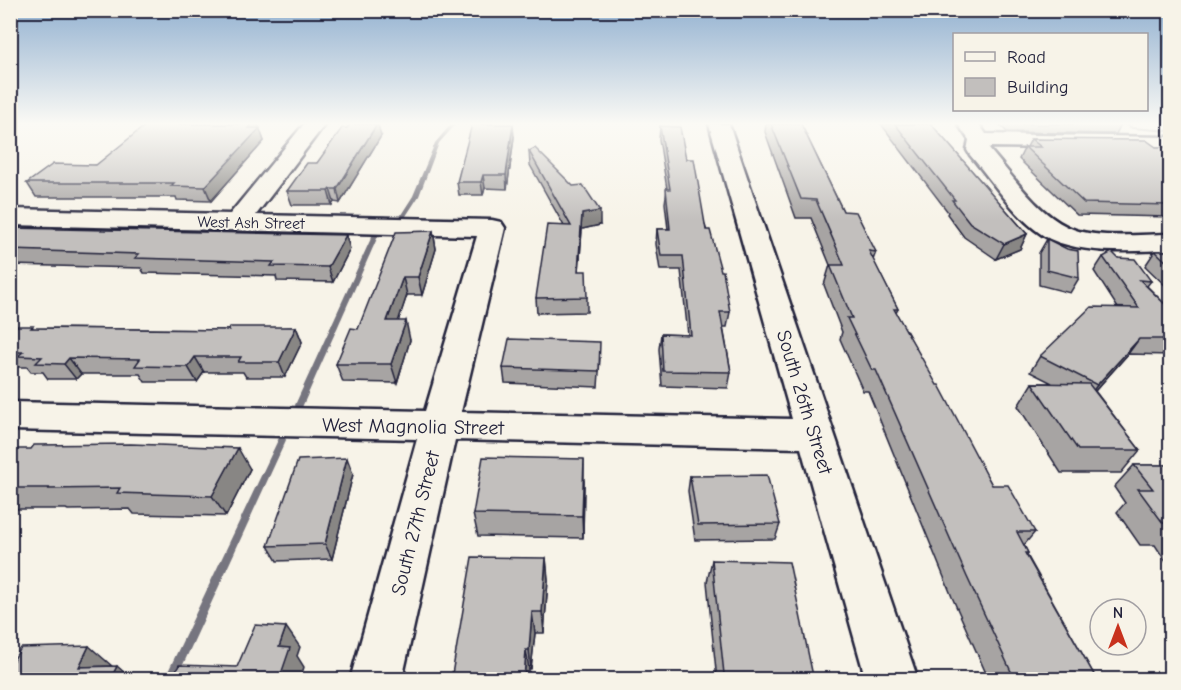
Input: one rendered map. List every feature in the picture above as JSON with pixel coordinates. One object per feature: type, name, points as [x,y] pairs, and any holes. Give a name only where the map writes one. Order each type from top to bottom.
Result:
[{"type":"street","points":[[237,222],[289,156]]},
{"type":"street","name":"South 26th Street","points":[[729,156],[892,680]]},
{"type":"street","points":[[984,156],[1042,221],[1060,233],[1097,241],[1170,242]]},
{"type":"street","name":"West Ash Street","points":[[10,217],[492,228]]},
{"type":"street","name":"South 27th Street","points":[[376,680],[439,427],[492,228]]},
{"type":"street","name":"West Magnolia Street","points":[[10,416],[815,434]]},
{"type":"building","points":[[107,156],[234,156],[205,187],[171,186],[174,183],[27,183],[53,164],[96,165]]},
{"type":"building","points":[[322,156],[357,156],[337,189],[287,191],[307,163],[317,163]]},
{"type":"building","points":[[464,156],[509,156],[506,175],[483,175],[481,182],[457,182]]},
{"type":"building","points":[[532,156],[543,156],[573,186],[583,185],[600,211],[582,214],[578,271],[586,271],[587,297],[536,298],[547,225],[571,226]]},
{"type":"building","points":[[665,156],[685,156],[686,159],[694,159],[706,230],[710,230],[721,271],[723,271],[730,312],[720,312],[731,372],[663,371],[661,334],[691,335],[683,256],[661,256],[657,229],[670,229],[666,189],[670,189]]},
{"type":"building","points":[[784,156],[817,156],[843,211],[856,212],[876,252],[869,251],[898,309],[894,309],[939,385],[992,485],[1008,485],[1035,532],[1017,532],[1028,553],[1025,553],[1097,680],[1015,680],[876,370],[872,370],[847,318],[852,318],[830,265],[844,265],[816,200],[801,199]]},
{"type":"building","points":[[920,156],[959,156],[1027,234],[1004,244],[970,223],[952,200],[955,200]]},
{"type":"building","points":[[1035,156],[1170,156],[1170,205],[1084,203]]},
{"type":"building","points":[[10,228],[346,235],[328,267],[271,266],[274,262],[135,258],[139,254],[10,250]]},
{"type":"building","points":[[433,231],[418,277],[403,277],[387,321],[406,321],[391,364],[336,364],[351,328],[358,329],[396,232]]},
{"type":"building","points":[[1047,239],[1067,249],[1078,251],[1079,278],[1047,270]]},
{"type":"building","points":[[1155,251],[1170,251],[1170,265]]},
{"type":"building","points":[[1112,252],[1118,258],[1135,259],[1151,281],[1140,280],[1170,309],[1170,339],[1139,339],[1097,385],[1040,356],[1091,307],[1139,308],[1103,257]]},
{"type":"building","points":[[10,326],[229,330],[230,327],[296,327],[279,362],[238,362],[241,357],[195,357],[188,367],[135,366],[140,359],[69,358],[64,364],[36,363],[42,357],[18,356],[23,352],[10,352]]},
{"type":"building","points":[[509,339],[600,342],[599,371],[503,368]]},
{"type":"building","points":[[1032,383],[1089,384],[1140,450],[1078,450]]},
{"type":"building","points":[[131,444],[238,448],[212,496],[117,493],[120,488],[10,488],[10,449],[31,449],[34,445]]},
{"type":"building","points":[[483,457],[584,459],[582,516],[473,514]]},
{"type":"building","points":[[347,458],[325,544],[268,546],[298,460]]},
{"type":"building","points":[[1134,465],[1170,465],[1170,523],[1163,523],[1138,489],[1153,489]]},
{"type":"building","points":[[767,475],[780,524],[698,525],[690,476]]},
{"type":"building","points":[[472,557],[546,558],[542,612],[532,612],[524,680],[451,680]]},
{"type":"building","points":[[712,560],[789,562],[813,676],[724,674]]},
{"type":"building","points":[[255,625],[286,627],[279,647],[290,648],[279,680],[172,680],[179,665],[237,667]]},
{"type":"building","points":[[89,646],[79,667],[117,666],[110,680],[10,680],[10,665],[21,648]]},
{"type":"waterway","points":[[402,218],[416,196],[432,156]]},
{"type":"waterway","points":[[299,405],[376,234]]},
{"type":"waterway","points":[[170,680],[282,440]]}]
